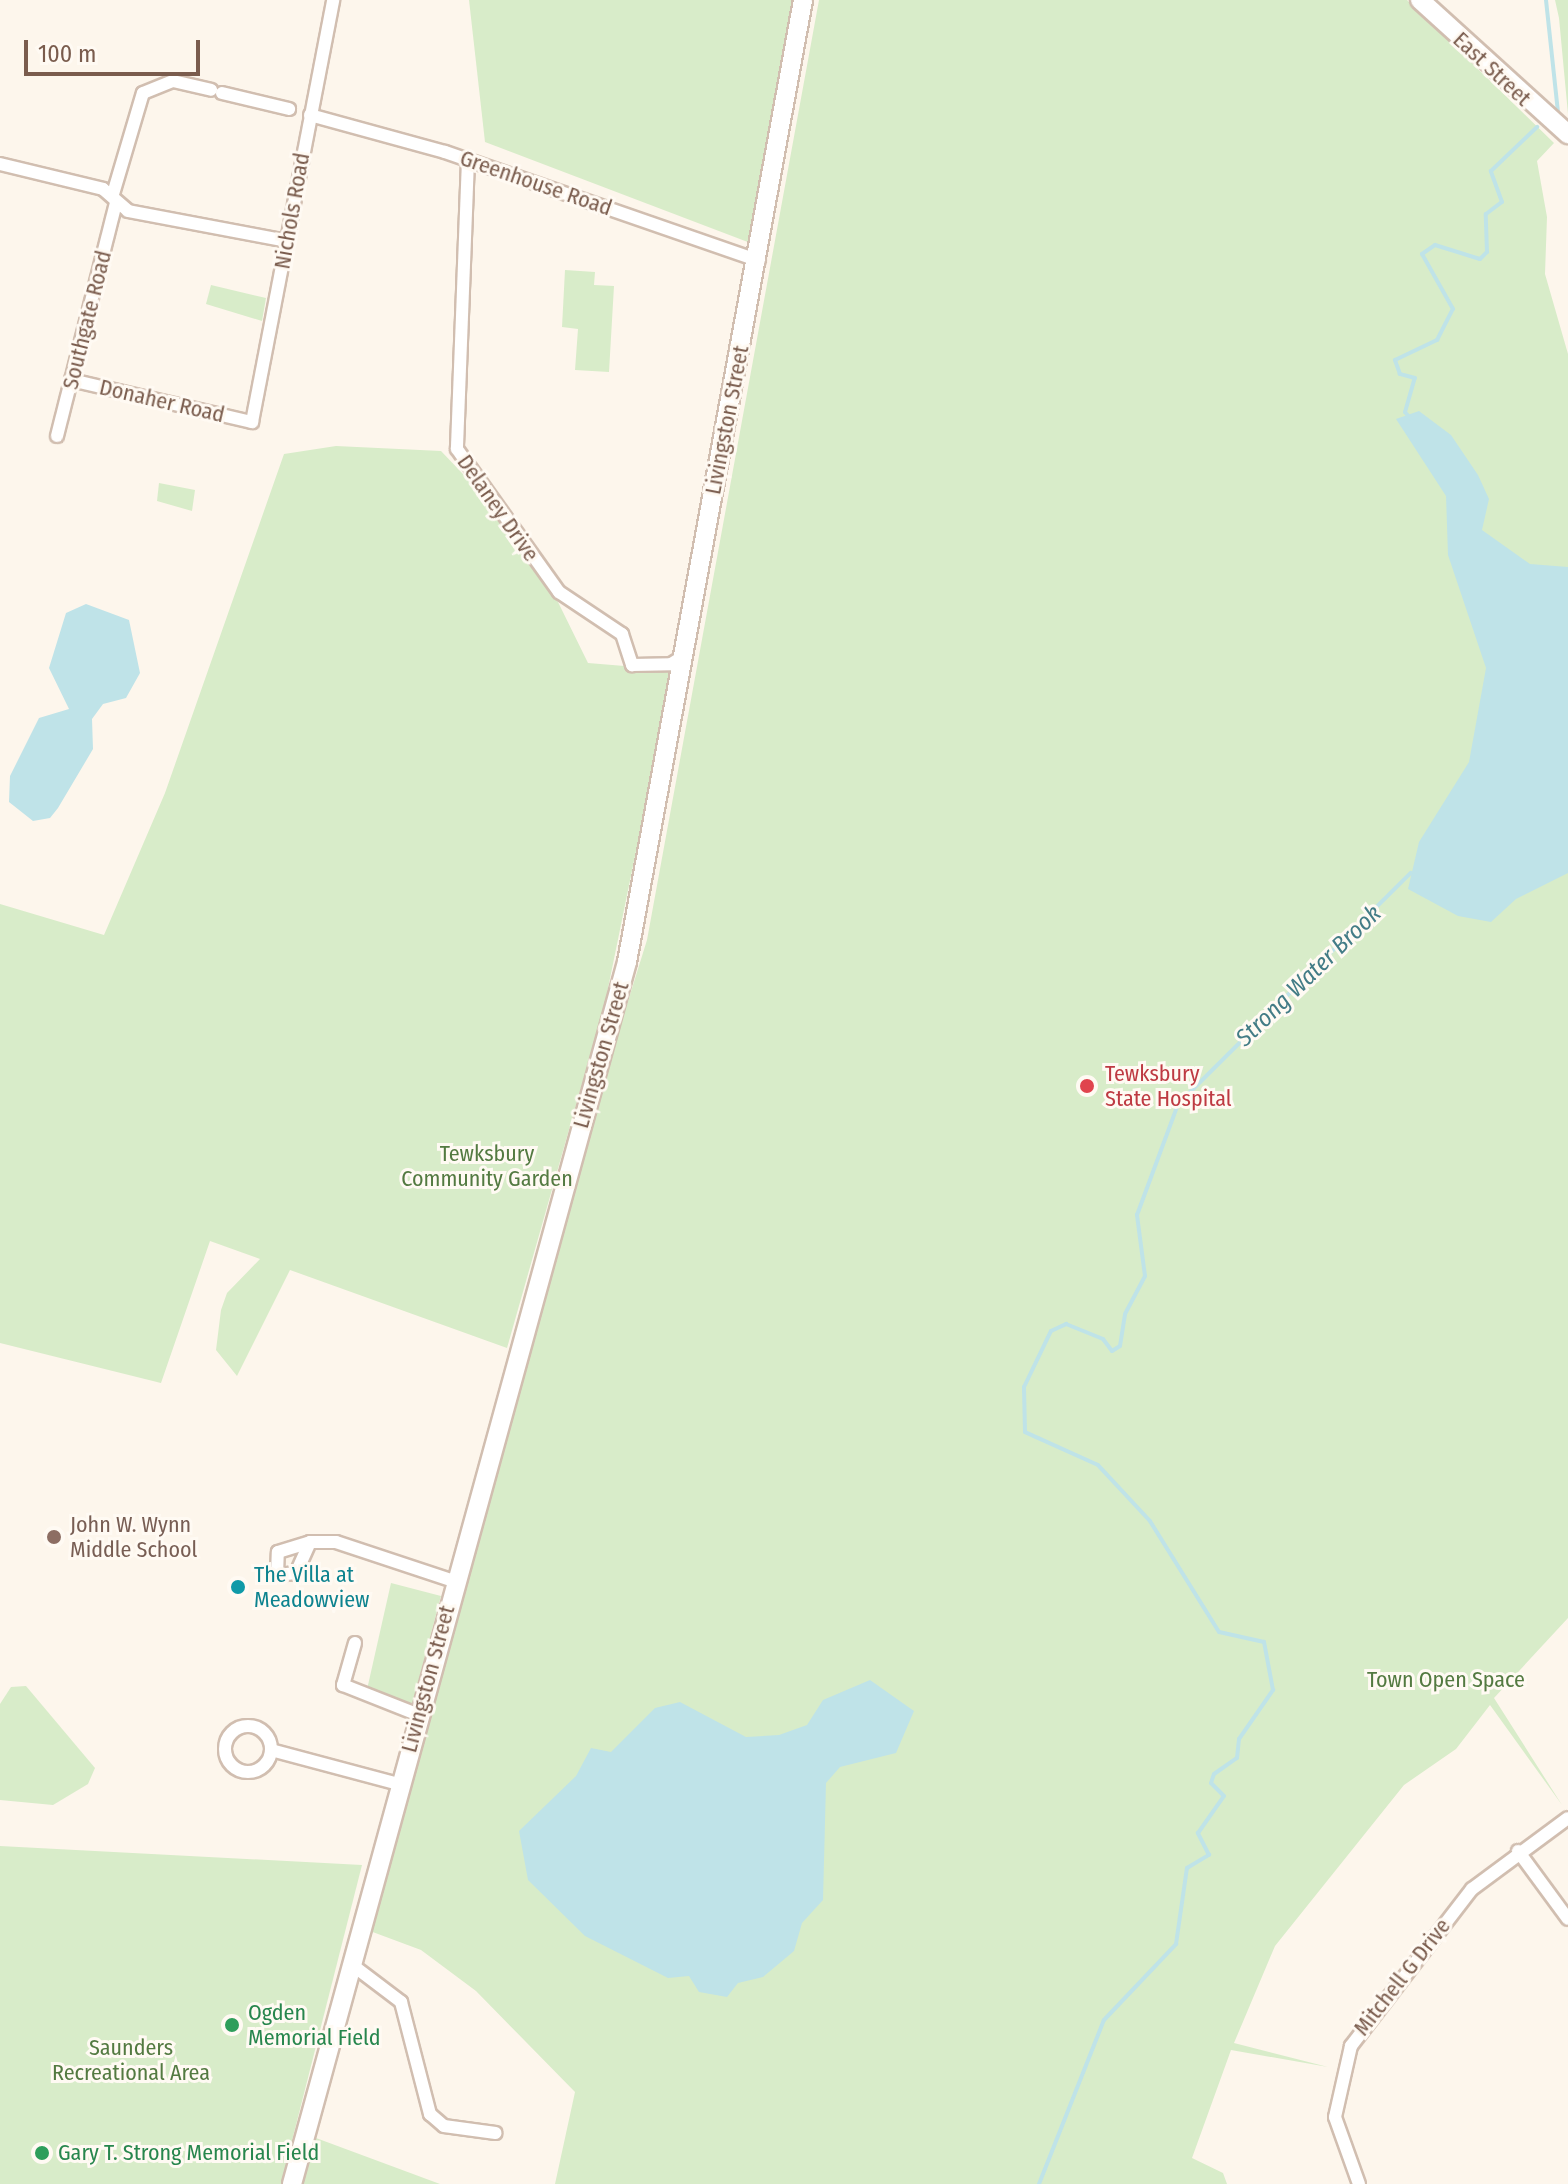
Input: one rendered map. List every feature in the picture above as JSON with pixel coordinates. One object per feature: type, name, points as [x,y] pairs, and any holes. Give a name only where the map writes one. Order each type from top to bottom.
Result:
[{"type":"street","name":"Nichols Road","points":[[252,422],[333,0]]},
{"type":"street","name":"Livingston Street","points":[[292,2184],[454,1581],[618,998],[759,261],[803,0]]},
{"type":"street","name":"East Street","points":[[1420,0],[1568,134]]},
{"type":"street","points":[[115,199],[143,93],[173,81],[289,109]]},
{"type":"street","name":"Greenhouse Road","points":[[310,115],[468,160],[759,261]]},
{"type":"street","name":"Delaney Drive","points":[[468,160],[457,449],[559,592],[622,634],[632,665],[671,664],[684,656]]},
{"type":"street","points":[[0,164],[115,199],[170,222],[287,241]]},
{"type":"street","name":"Southgate Road","points":[[57,436],[115,199]]},
{"type":"street","name":"Donaher Road","points":[[71,380],[252,422]]},
{"type":"street","points":[[310,1542],[351,1544],[454,1581]]},
{"type":"street","points":[[355,1643],[343,1685],[419,1715]]},
{"type":"street","points":[[271,1750],[399,1784]]},
{"type":"street","name":"Mitchell G Drive","points":[[1359,2184],[1335,2117],[1345,2056],[1459,1904],[1518,1851],[1568,1818]]},
{"type":"street","points":[[1518,1851],[1568,1919]]},
{"type":"street","points":[[351,1964],[401,2002],[430,2114],[444,2126],[496,2133]]},
{"type":"green space","points":[[469,0],[797,0],[753,244],[485,142]]},
{"type":"green space","name":"Tewksbury State Hospital","points":[[819,0],[1407,0],[1554,143],[1537,161],[1547,217],[1545,274],[1568,354],[1568,1618],[1494,1698],[1562,1805],[1490,1705],[1456,1749],[1404,1785],[1275,1946],[1234,2043],[1328,2067],[1231,2050],[1192,2158],[1223,2173],[1227,2184],[555,2184],[575,2092],[476,1991],[421,1950],[370,1931],[563,1210],[647,940]]},
{"type":"green space","points":[[1555,0],[1568,0],[1568,114],[1559,18]]},
{"type":"green space","points":[[565,270],[595,272],[594,285],[614,286],[609,372],[575,370],[578,329],[562,327]]},
{"type":"green space","points":[[211,285],[266,298],[262,321],[206,304]]},
{"type":"green space","name":"Tewksbury Community Garden","points":[[336,446],[441,451],[482,494],[558,602],[588,663],[673,670],[605,1003],[507,1348],[290,1270],[237,1376],[216,1350],[221,1310],[227,1293],[260,1259],[210,1241],[161,1383],[0,1343],[0,904],[104,935],[165,793],[284,454]]},
{"type":"green space","points":[[159,483],[195,490],[192,511],[157,501]]},
{"type":"green space","points":[[391,1583],[441,1596],[412,1705],[366,1694]]},
{"type":"green space","points":[[26,1686],[95,1768],[88,1784],[53,1805],[0,1800],[0,1704],[11,1687]]},
{"type":"green space","name":"Saunders Recreational Area","points":[[0,1846],[362,1865],[281,2184],[0,2184]]},
{"type":"green space","points":[[316,2138],[440,2184],[303,2184]]},
{"type":"water","points":[[1419,411],[1451,435],[1478,475],[1489,499],[1482,530],[1530,564],[1568,567],[1568,873],[1516,899],[1491,922],[1458,916],[1408,889],[1419,842],[1469,762],[1486,668],[1448,555],[1446,496],[1396,419]]},
{"type":"water","points":[[86,604],[129,620],[140,673],[126,698],[103,704],[92,719],[93,749],[58,808],[50,818],[33,821],[9,802],[10,776],[39,718],[69,709],[49,668],[66,613]]},
{"type":"water","points":[[870,1680],[914,1711],[896,1753],[840,1767],[826,1783],[823,1900],[802,1923],[794,1951],[763,1977],[738,1983],[727,1997],[699,1992],[689,1976],[668,1978],[585,1936],[528,1880],[519,1831],[576,1776],[591,1748],[611,1752],[655,1708],[680,1702],[746,1737],[779,1735],[807,1725],[823,1700]]},
{"type":"waterway","name":"Strong Water Brook","points":[[1546,0],[1558,112]]},
{"type":"waterway","name":"Strong Water Brook","points":[[1411,419],[1405,412],[1415,378],[1400,374],[1395,360],[1437,340],[1453,309],[1422,254],[1435,245],[1480,259],[1487,252],[1486,214],[1502,202],[1491,171],[1537,127]]},
{"type":"waterway","name":"Strong Water Brook","points":[[1039,2184],[1104,2020],[1176,1944],[1187,1868],[1209,1855],[1198,1833],[1224,1796],[1211,1783],[1214,1774],[1237,1758],[1239,1739],[1273,1690],[1264,1642],[1219,1632],[1150,1521],[1098,1465],[1025,1432],[1024,1387],[1051,1331],[1066,1324],[1103,1339],[1112,1351],[1120,1346],[1125,1314],[1145,1276],[1137,1215],[1178,1104],[1411,873]]},
{"type":"place","name":"Tewksbury State Hospital","points":[[1087,1086]]},
{"type":"place","name":"John W. Wynn Middle School","points":[[54,1537]]},
{"type":"place","name":"The Villa at Meadowview","points":[[238,1587]]},
{"type":"place","name":"Ogden Memorial Field","points":[[232,2025]]},
{"type":"place","name":"Gary T. Strong Memorial Field","points":[[42,2153]]},
{"type":"park label","name":"Town Open Space","points":[[1446,1680]]}]
